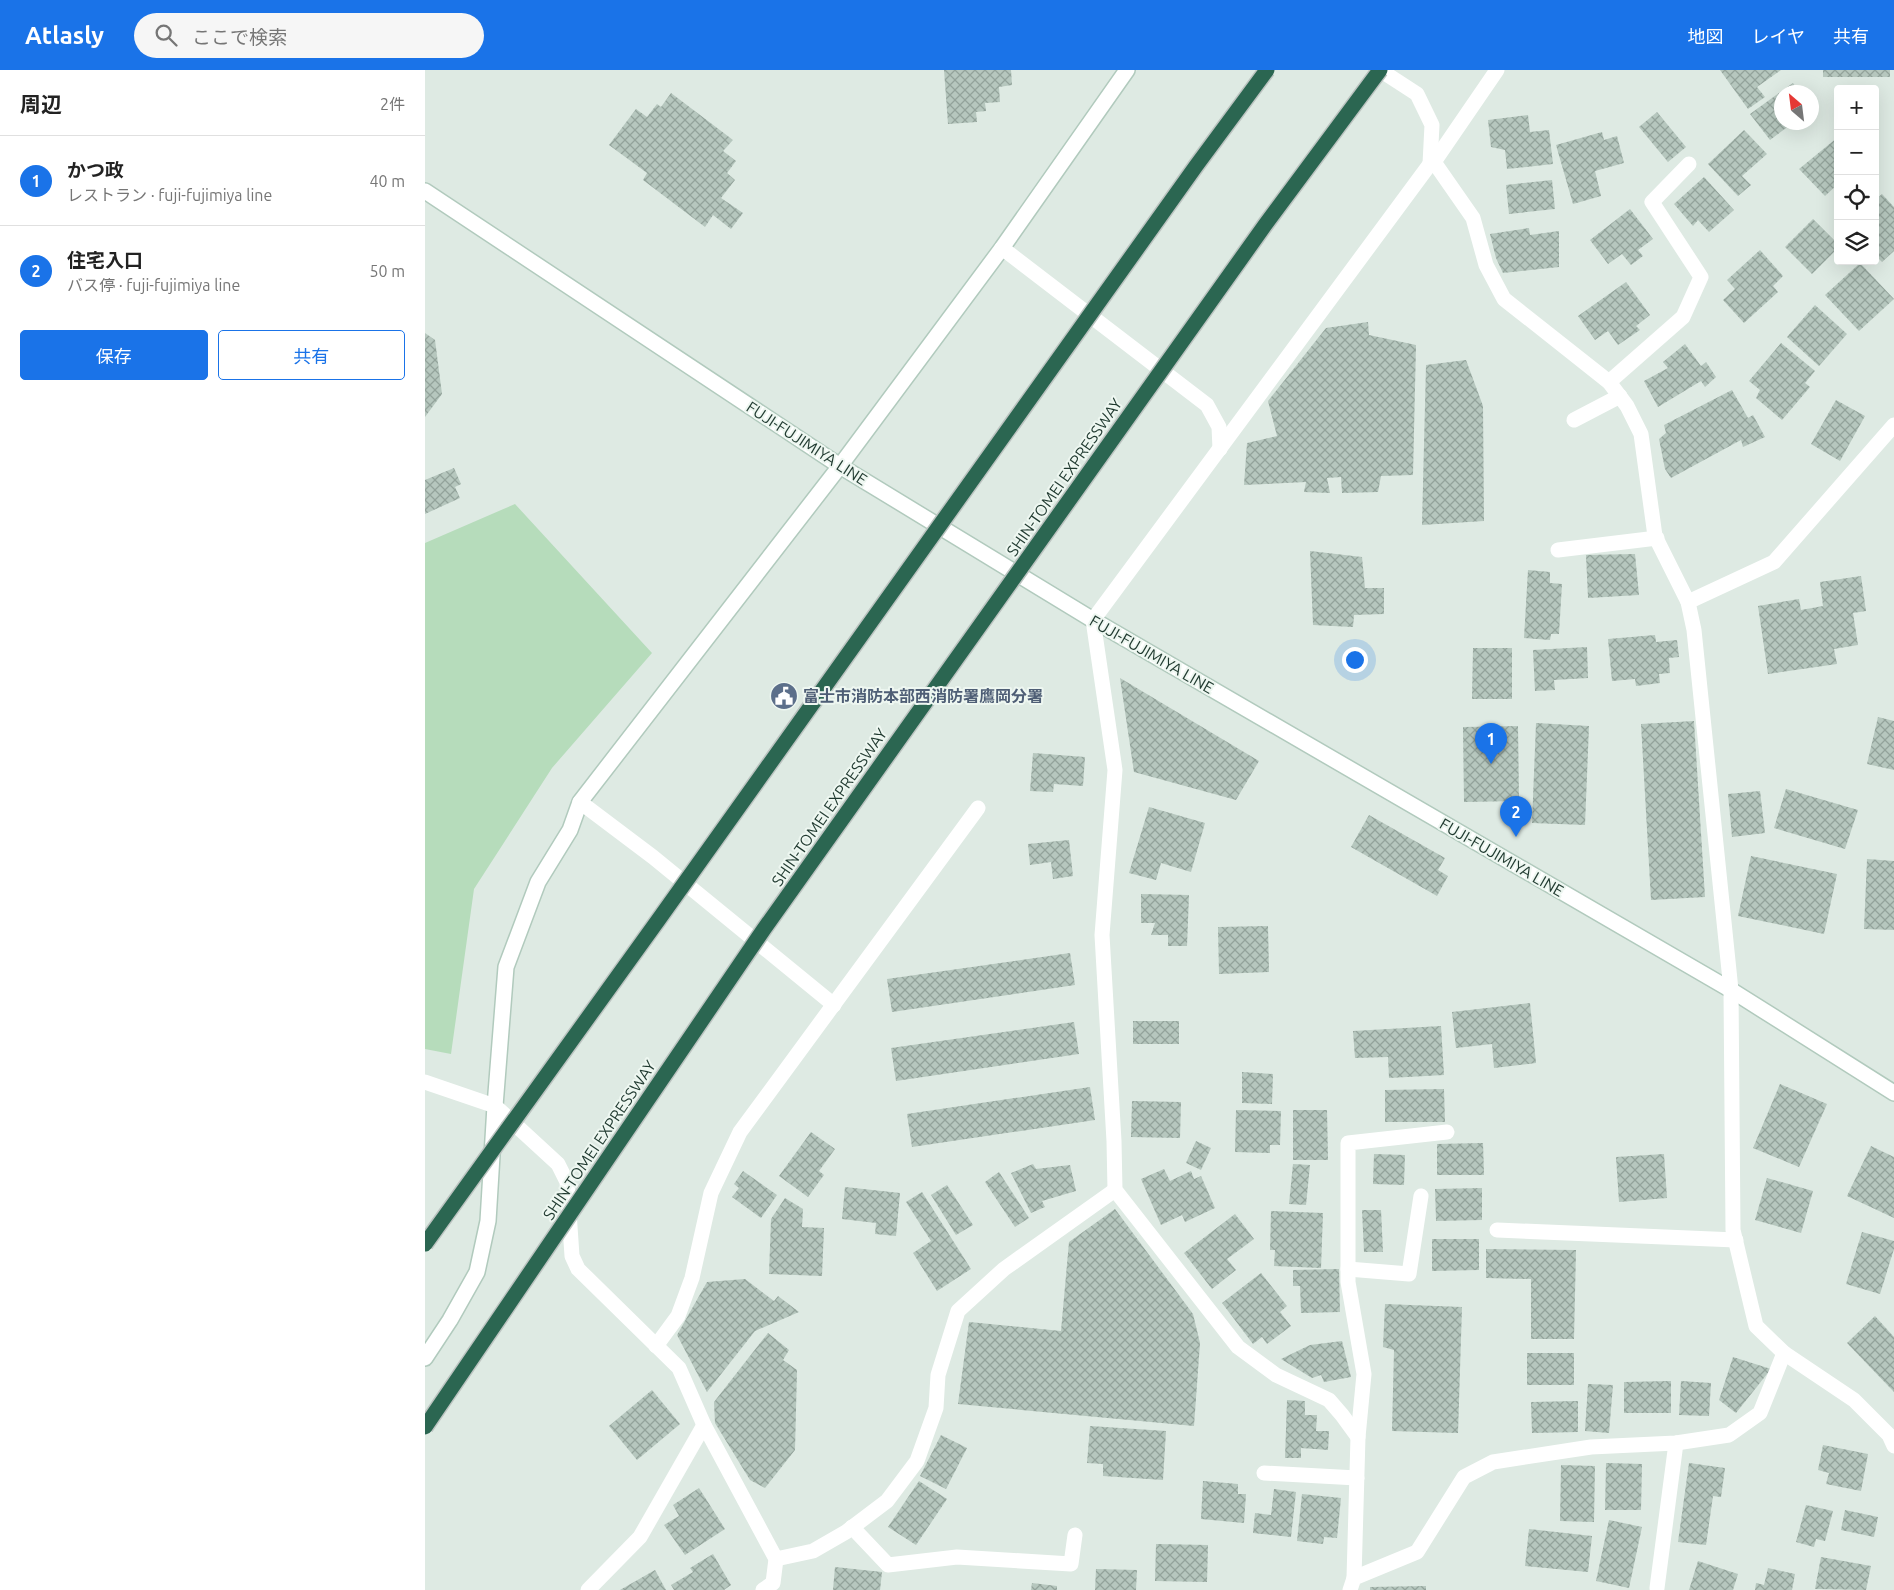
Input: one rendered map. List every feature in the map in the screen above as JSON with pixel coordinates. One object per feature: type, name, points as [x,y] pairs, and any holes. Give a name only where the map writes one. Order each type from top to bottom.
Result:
[{"type":"highway","points":[[425,1244],[1190,174],[1267,70]]},
{"type":"highway","name":"SHIN-TOMEI EXPRESSWAY","points":[[425,1427],[764,929],[1259,233],[1380,70]]},
{"type":"street","points":[[425,1358],[450,1320],[477,1272],[488,1221],[506,967],[538,882],[570,830],[580,802],[840,466],[1002,248],[1127,70]]},
{"type":"street","points":[[1380,70],[1417,94],[1432,125],[1432,163],[1473,218],[1486,265],[1504,299],[1609,382],[1627,406],[1641,434],[1657,538],[1688,602],[1694,630],[1731,990],[1733,1230],[1756,1326],[1784,1353],[1854,1400],[1889,1435],[1894,1446]]},
{"type":"street","points":[[1358,1437],[1329,1400],[1276,1375],[1237,1347],[1115,1190],[1102,935],[1115,770],[1093,620],[1432,163],[1497,70]]},
{"type":"street","points":[[1609,382],[1683,317],[1701,277],[1652,202],[1689,164]]},
{"type":"street","name":"FUJI-FUJIMIYA LINE","points":[[425,191],[840,466],[1093,620],[1731,990],[1894,1093]]},
{"type":"street","points":[[1002,248],[1207,405],[1219,427],[1220,448]]},
{"type":"street","points":[[1574,420],[1619,396]]},
{"type":"street","points":[[1688,602],[1774,562],[1894,426]]},
{"type":"street","points":[[1558,550],[1657,538]]},
{"type":"street","points":[[580,802],[653,856],[834,1005]]},
{"type":"street","points":[[656,1346],[678,1316],[693,1278],[711,1193],[739,1132],[978,808]]},
{"type":"street","points":[[425,1082],[495,1106],[557,1164],[567,1182],[573,1256],[578,1269],[679,1368],[704,1425],[776,1559],[771,1588]]},
{"type":"street","points":[[1447,1132],[1348,1143],[1348,1282],[1364,1374],[1358,1437],[1352,1584],[1417,1552],[1464,1477],[1493,1462],[1591,1447],[1676,1443],[1729,1435],[1760,1413],[1784,1353]]},
{"type":"street","points":[[776,1559],[813,1551],[852,1527],[887,1501],[917,1462],[936,1408],[938,1375],[958,1311],[1005,1269],[1115,1190]]},
{"type":"street","points":[[1348,1269],[1409,1274],[1421,1196]]},
{"type":"street","points":[[1497,1230],[1736,1240]]},
{"type":"street","points":[[588,1590],[640,1537],[704,1425]]},
{"type":"street","points":[[1657,1588],[1676,1443]]},
{"type":"street","points":[[1264,1473],[1357,1478]]},
{"type":"street","points":[[852,1527],[889,1565],[957,1557],[1071,1564],[1075,1535]]},
{"type":"green space","points":[[515,504],[652,653],[552,768],[474,889],[451,1054],[425,1049],[425,543]]},
{"type":"building","points":[[944,70],[1011,70],[1012,85],[999,87],[1000,102],[985,103],[986,111],[976,112],[977,122],[948,124]]},
{"type":"building","points":[[1720,70],[1781,70],[1757,87],[1765,97],[1748,109]]},
{"type":"building","points":[[1823,70],[1890,70],[1890,77],[1823,77]]},
{"type":"building","points":[[671,93],[733,140],[723,151],[736,161],[727,173],[735,180],[721,198],[743,213],[731,229],[713,215],[705,227],[643,180],[647,173],[609,145],[636,109],[647,117],[657,104],[661,107]]},
{"type":"building","points":[[1774,97],[1774,130],[1783,130],[1770,140],[1750,114]]},
{"type":"building","points":[[1657,112],[1686,147],[1668,162],[1639,127]]},
{"type":"building","points":[[1528,115],[1530,132],[1549,130],[1553,164],[1507,169],[1505,150],[1491,147],[1488,120]]},
{"type":"building","points":[[1744,130],[1767,154],[1742,176],[1751,185],[1738,196],[1708,164]]},
{"type":"building","points":[[1602,132],[1604,140],[1617,136],[1624,163],[1595,171],[1601,196],[1573,204],[1556,145]]},
{"type":"building","points":[[1834,140],[1834,188],[1825,196],[1799,169]]},
{"type":"building","points":[[1704,177],[1734,210],[1709,232],[1698,220],[1693,226],[1674,204]]},
{"type":"building","points":[[1552,180],[1555,209],[1509,214],[1506,185]]},
{"type":"building","points":[[1882,194],[1894,207],[1894,251],[1882,262],[1879,259],[1879,197]]},
{"type":"building","points":[[1630,209],[1653,239],[1638,250],[1643,256],[1631,265],[1622,254],[1608,264],[1590,240]]},
{"type":"building","points":[[1813,219],[1834,240],[1834,252],[1812,274],[1785,247]]},
{"type":"building","points":[[1529,228],[1530,235],[1559,231],[1559,267],[1503,273],[1496,258],[1490,234]]},
{"type":"building","points":[[1760,250],[1783,276],[1773,286],[1778,292],[1744,323],[1723,300],[1735,289],[1727,280]]},
{"type":"building","points":[[1858,265],[1862,265],[1894,299],[1859,331],[1825,295]]},
{"type":"building","points":[[1626,282],[1650,315],[1636,326],[1640,330],[1618,345],[1608,331],[1595,340],[1578,316]]},
{"type":"building","points":[[1815,305],[1847,334],[1819,366],[1787,337]]},
{"type":"building","points":[[1368,322],[1369,335],[1416,345],[1413,475],[1381,476],[1378,492],[1342,493],[1341,477],[1327,478],[1330,493],[1304,492],[1306,482],[1244,485],[1247,443],[1277,436],[1268,401],[1326,328]]},
{"type":"building","points":[[425,333],[435,340],[442,394],[425,417]]},
{"type":"building","points":[[1781,343],[1815,371],[1805,383],[1810,387],[1782,420],[1756,398],[1760,390],[1749,381]]},
{"type":"building","points":[[1685,344],[1701,366],[1706,362],[1716,377],[1705,387],[1701,381],[1658,407],[1644,381],[1668,368],[1663,362]]},
{"type":"building","points":[[1466,360],[1483,406],[1484,521],[1422,525],[1426,365]]},
{"type":"building","points":[[1732,390],[1748,418],[1753,415],[1765,437],[1743,447],[1741,440],[1671,478],[1665,469],[1659,439],[1666,433],[1664,425]]},
{"type":"building","points":[[1836,400],[1865,416],[1840,461],[1811,444]]},
{"type":"building","points":[[454,468],[461,484],[455,487],[460,498],[425,514],[425,480]]},
{"type":"building","points":[[1310,551],[1362,557],[1365,588],[1384,588],[1384,614],[1354,615],[1353,627],[1313,625]]},
{"type":"building","points":[[1635,554],[1639,595],[1588,598],[1586,555]]},
{"type":"building","points":[[1528,570],[1550,572],[1550,583],[1562,584],[1559,634],[1551,634],[1550,640],[1524,638]]},
{"type":"building","points":[[1861,576],[1866,611],[1853,613],[1858,645],[1834,649],[1837,664],[1768,674],[1758,606],[1799,599],[1801,610],[1823,606],[1820,582]]},
{"type":"building","points":[[1655,635],[1656,642],[1677,640],[1679,657],[1669,658],[1670,673],[1659,674],[1660,683],[1636,686],[1635,679],[1612,681],[1608,639]]},
{"type":"building","points":[[1587,647],[1588,678],[1554,680],[1555,690],[1535,691],[1533,650]]},
{"type":"building","points":[[1473,648],[1512,648],[1512,699],[1472,699]]},
{"type":"building","points":[[1120,678],[1259,761],[1236,800],[1134,772]]},
{"type":"building","points":[[1878,717],[1894,721],[1894,770],[1867,764]]},
{"type":"building","points":[[1694,721],[1705,897],[1651,900],[1641,724]]},
{"type":"building","points":[[1536,723],[1589,726],[1585,825],[1532,823]]},
{"type":"building","points":[[1518,726],[1519,801],[1464,802],[1463,727]]},
{"type":"building","points":[[1033,753],[1085,757],[1083,786],[1054,784],[1053,792],[1030,791]]},
{"type":"building","points":[[1786,789],[1858,810],[1845,849],[1774,828]]},
{"type":"building","points":[[1760,791],[1765,833],[1732,837],[1728,794]]},
{"type":"building","points":[[1149,807],[1205,823],[1191,872],[1161,863],[1156,880],[1129,873]]},
{"type":"building","points":[[1369,815],[1445,858],[1438,870],[1448,876],[1437,896],[1351,847]]},
{"type":"building","points":[[1069,840],[1073,876],[1053,879],[1051,862],[1030,865],[1028,844]]},
{"type":"building","points":[[1751,856],[1837,874],[1824,934],[1738,916]]},
{"type":"building","points":[[1867,859],[1894,861],[1894,930],[1864,929]]},
{"type":"building","points":[[1141,894],[1189,895],[1187,946],[1168,946],[1168,935],[1151,935],[1155,923],[1141,923]]},
{"type":"building","points":[[1268,926],[1269,972],[1219,974],[1218,927]]},
{"type":"building","points":[[1070,953],[1075,985],[892,1012],[887,979]]},
{"type":"building","points":[[1530,1003],[1536,1063],[1494,1068],[1492,1044],[1456,1048],[1452,1012]]},
{"type":"building","points":[[1133,1021],[1179,1021],[1179,1044],[1133,1044]]},
{"type":"building","points":[[1074,1022],[1079,1054],[896,1081],[891,1048]]},
{"type":"building","points":[[1441,1026],[1444,1075],[1389,1078],[1388,1057],[1355,1058],[1353,1031]]},
{"type":"building","points":[[1242,1072],[1273,1074],[1272,1104],[1242,1103]]},
{"type":"building","points":[[1780,1084],[1827,1104],[1799,1167],[1753,1148]]},
{"type":"building","points":[[1090,1087],[1095,1120],[912,1147],[907,1114]]},
{"type":"building","points":[[1444,1089],[1445,1122],[1385,1122],[1385,1090]]},
{"type":"building","points":[[1132,1101],[1181,1102],[1180,1138],[1131,1137]]},
{"type":"building","points":[[1236,1110],[1281,1111],[1280,1145],[1270,1145],[1270,1153],[1235,1152]]},
{"type":"building","points":[[1293,1110],[1327,1110],[1328,1160],[1293,1160]]},
{"type":"building","points":[[811,1132],[835,1149],[819,1171],[824,1175],[808,1197],[779,1176]]},
{"type":"building","points":[[1196,1141],[1211,1148],[1201,1170],[1186,1163]]},
{"type":"building","points":[[1483,1143],[1484,1175],[1437,1175],[1437,1144]]},
{"type":"building","points":[[1871,1146],[1894,1157],[1894,1218],[1847,1196]]},
{"type":"building","points":[[1374,1154],[1405,1155],[1404,1185],[1373,1184]]},
{"type":"building","points":[[1664,1154],[1667,1198],[1619,1202],[1616,1157]]},
{"type":"building","points":[[1033,1164],[1036,1169],[1070,1165],[1076,1191],[1042,1201],[1045,1207],[1031,1213],[1011,1173]]},
{"type":"building","points":[[1293,1164],[1310,1165],[1306,1205],[1289,1204]]},
{"type":"building","points":[[1164,1169],[1170,1181],[1191,1171],[1194,1179],[1201,1176],[1215,1208],[1185,1222],[1182,1215],[1161,1225],[1141,1179]]},
{"type":"building","points":[[743,1171],[777,1195],[761,1218],[732,1197],[739,1188],[734,1184]]},
{"type":"building","points":[[999,1172],[1029,1218],[1015,1227],[985,1182]]},
{"type":"building","points":[[1767,1178],[1813,1191],[1801,1233],[1755,1220]]},
{"type":"building","points":[[947,1185],[973,1225],[956,1235],[931,1195]]},
{"type":"building","points":[[845,1187],[900,1193],[896,1236],[875,1234],[876,1223],[842,1219]]},
{"type":"building","points":[[1482,1188],[1482,1220],[1436,1221],[1435,1189]]},
{"type":"building","points":[[922,1192],[971,1269],[937,1291],[913,1253],[931,1241],[906,1202]]},
{"type":"building","points":[[785,1198],[803,1209],[802,1227],[824,1228],[822,1276],[769,1274],[771,1219]]},
{"type":"building","points":[[1115,1209],[1193,1314],[1200,1343],[1194,1426],[958,1404],[969,1322],[1061,1331],[1069,1242]]},
{"type":"building","points":[[1362,1210],[1381,1210],[1383,1252],[1364,1252]]},
{"type":"building","points":[[1271,1211],[1323,1213],[1321,1268],[1274,1266],[1275,1250],[1270,1250]]},
{"type":"building","points":[[1235,1214],[1254,1239],[1227,1259],[1236,1270],[1212,1289],[1184,1253]]},
{"type":"building","points":[[1862,1232],[1894,1241],[1894,1249],[1880,1294],[1846,1284]]},
{"type":"building","points":[[1432,1239],[1479,1239],[1479,1270],[1432,1271]]},
{"type":"building","points":[[1486,1249],[1576,1250],[1574,1339],[1531,1339],[1531,1279],[1486,1278]]},
{"type":"building","points":[[1339,1269],[1340,1312],[1301,1313],[1300,1286],[1293,1286],[1293,1270]]},
{"type":"building","points":[[1261,1273],[1287,1306],[1280,1312],[1291,1326],[1267,1344],[1262,1337],[1253,1344],[1222,1303]]},
{"type":"building","points":[[745,1279],[774,1301],[778,1296],[799,1312],[755,1331],[707,1392],[677,1335],[707,1282]]},
{"type":"building","points":[[1385,1304],[1462,1307],[1458,1433],[1392,1431],[1394,1350],[1383,1347]]},
{"type":"building","points":[[1875,1316],[1894,1337],[1894,1392],[1847,1343]]},
{"type":"building","points":[[768,1333],[789,1350],[783,1360],[797,1370],[795,1450],[765,1488],[750,1480],[715,1423],[714,1402]]},
{"type":"building","points":[[1342,1341],[1351,1377],[1324,1382],[1321,1375],[1312,1378],[1281,1359],[1310,1345]]},
{"type":"building","points":[[1527,1353],[1574,1353],[1574,1385],[1527,1385]]},
{"type":"building","points":[[1733,1357],[1771,1369],[1736,1413],[1719,1400]]},
{"type":"building","points":[[1671,1381],[1671,1413],[1624,1413],[1624,1382]]},
{"type":"building","points":[[1681,1381],[1711,1383],[1709,1416],[1679,1415]]},
{"type":"building","points":[[1588,1384],[1613,1385],[1609,1433],[1585,1431]]},
{"type":"building","points":[[652,1390],[680,1424],[637,1460],[609,1426]]},
{"type":"building","points":[[1287,1400],[1305,1401],[1305,1415],[1317,1415],[1316,1431],[1329,1431],[1328,1450],[1301,1448],[1301,1458],[1285,1458]]},
{"type":"building","points":[[1578,1401],[1578,1432],[1532,1433],[1531,1402]]},
{"type":"building","points":[[1090,1426],[1166,1431],[1163,1480],[1103,1476],[1103,1464],[1087,1463]]},
{"type":"building","points":[[941,1435],[967,1448],[946,1489],[920,1476]]},
{"type":"building","points":[[1823,1445],[1868,1454],[1861,1491],[1826,1484],[1829,1473],[1818,1470]]},
{"type":"building","points":[[1606,1463],[1642,1464],[1641,1510],[1605,1510]]},
{"type":"building","points":[[1689,1463],[1725,1468],[1721,1497],[1713,1496],[1706,1545],[1678,1542]]},
{"type":"building","points":[[1561,1465],[1595,1466],[1594,1522],[1560,1521]]},
{"type":"building","points":[[919,1481],[947,1499],[916,1545],[888,1527]]},
{"type":"building","points":[[1203,1481],[1238,1484],[1238,1494],[1246,1494],[1244,1523],[1201,1519]]},
{"type":"building","points":[[699,1488],[725,1529],[685,1555],[664,1525],[679,1516],[673,1505]]},
{"type":"building","points":[[1274,1489],[1296,1492],[1291,1537],[1253,1533],[1255,1513],[1271,1515]]},
{"type":"building","points":[[1302,1494],[1341,1498],[1337,1538],[1324,1537],[1323,1544],[1297,1541]]},
{"type":"building","points":[[1806,1505],[1833,1511],[1825,1541],[1816,1539],[1814,1547],[1796,1542]]},
{"type":"building","points":[[1845,1510],[1878,1517],[1874,1537],[1841,1530]]},
{"type":"building","points":[[1609,1520],[1642,1527],[1629,1588],[1596,1581]]},
{"type":"building","points":[[1529,1529],[1592,1536],[1588,1572],[1525,1566]]},
{"type":"building","points":[[1156,1544],[1208,1545],[1207,1582],[1155,1581]]},
{"type":"building","points":[[713,1554],[731,1585],[724,1590],[674,1590],[671,1585],[693,1572],[690,1568]]},
{"type":"building","points":[[1821,1557],[1871,1566],[1866,1590],[1815,1589]]},
{"type":"building","points":[[1698,1561],[1738,1574],[1733,1590],[1689,1590]]},
{"type":"building","points":[[835,1567],[882,1572],[880,1590],[833,1590]]},
{"type":"building","points":[[1768,1568],[1795,1574],[1792,1590],[1755,1590],[1756,1583],[1764,1585]]},
{"type":"building","points":[[1096,1569],[1137,1570],[1136,1590],[1095,1590]]},
{"type":"building","points":[[655,1570],[666,1590],[620,1590]]},
{"type":"building","points":[[1032,1583],[1057,1586],[1057,1590],[1031,1590]]},
{"type":"building","points":[[1426,1586],[1426,1590],[1370,1590],[1370,1587]]},
{"type":"place","name":"富士市消防本部西消防署鷹岡分署","points":[[784,696]]},
{"type":"place","name":"かつ政","points":[[1491,764]]},
{"type":"place","name":"住宅入口","points":[[1516,837]]}]
